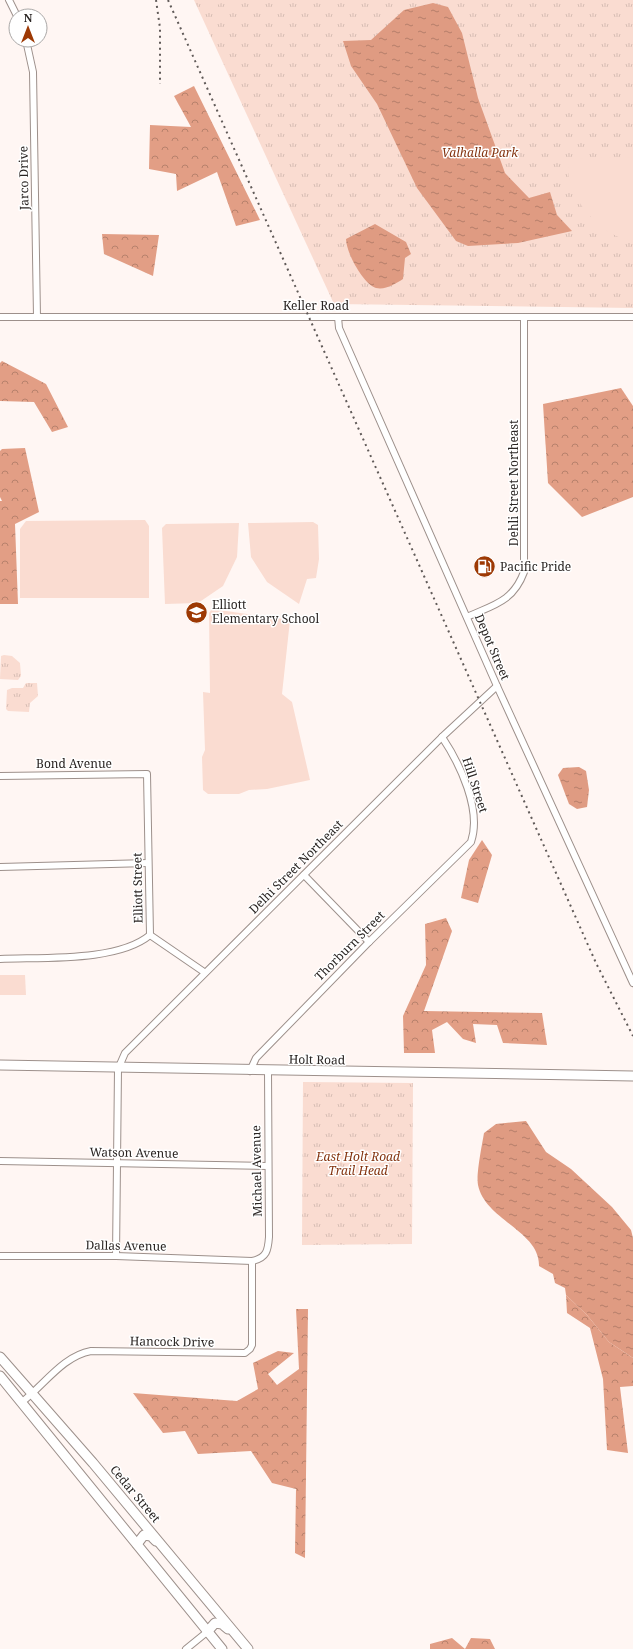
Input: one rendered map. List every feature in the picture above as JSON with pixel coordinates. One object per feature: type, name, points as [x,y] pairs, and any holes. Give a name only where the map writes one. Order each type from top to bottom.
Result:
[{"type":"main road","name":"Holt Road","points":[[0,1065],[118,1069],[633,1076]]},
{"type":"main road","name":"Cedar Street","points":[[0,1357],[94,1463],[248,1649]]},
{"type":"main road","points":[[0,1376],[222,1649]]},
{"type":"main road","points":[[62,1452],[68,1448],[74,1448],[94,1463]]},
{"type":"main road","points":[[137,1544],[141,1538],[147,1535],[169,1552]]},
{"type":"main road","points":[[207,1632],[212,1625],[218,1623],[222,1624],[240,1639]]},
{"type":"street","name":"Jarco Drive","points":[[28,48],[33,72],[37,317]]},
{"type":"street","name":"Keller Road","points":[[0,317],[633,317]]},
{"type":"street","name":"Depot Street","points":[[338,317],[339,328],[497,686],[633,983]]},
{"type":"street","name":"Dehli Street Northeast","points":[[467,617],[512,595],[520,584],[524,572],[524,317]]},
{"type":"street","name":"Delhi Street Northeast","points":[[118,1069],[125,1053],[204,972],[304,875],[442,737],[497,686]]},
{"type":"street","name":"Hill Street","points":[[442,737],[458,765],[472,804],[475,818],[474,832],[471,842]]},
{"type":"street","name":"Bond Avenue","points":[[0,776],[147,774]]},
{"type":"street","name":"Elliott Street","points":[[147,774],[150,935],[204,972]]},
{"type":"street","name":"Thorburn Street","points":[[250,1071],[256,1058],[369,942],[471,842]]},
{"type":"street","points":[[0,867],[148,863]]},
{"type":"street","points":[[304,875],[369,942]]},
{"type":"street","points":[[0,959],[104,954],[131,947],[150,935]]},
{"type":"street","points":[[116,1256],[118,1069]]},
{"type":"street","name":"Michael Avenue","points":[[252,1261],[262,1258],[268,1250],[268,1071]]},
{"type":"street","name":"Watson Avenue","points":[[0,1161],[268,1166]]},
{"type":"street","name":"Dallas Avenue","points":[[0,1256],[116,1256],[252,1261]]},
{"type":"street","name":"Hancock Drive","points":[[22,1402],[33,1394],[71,1358],[82,1353],[97,1351],[245,1353],[252,1345],[252,1261]]},
{"type":"street","points":[[186,1649],[207,1632]]},
{"type":"green space","name":"Valhalla Park","points":[[194,0],[633,0],[633,308],[334,304]]},
{"type":"green space","points":[[201,0],[228,0],[206,10],[203,7]]},
{"type":"green space","points":[[194,86],[260,220],[236,226],[217,172],[177,191],[176,174],[149,169],[150,125],[191,127],[174,96]]},
{"type":"green space","points":[[633,157],[633,241],[623,239],[604,229],[588,214],[576,196],[571,184],[568,174],[568,159]]},
{"type":"green space","points":[[102,234],[159,235],[153,276],[104,254]]},
{"type":"green space","points":[[2,361],[46,384],[68,427],[52,432],[34,402],[0,401],[0,363]]},
{"type":"green space","points":[[621,388],[633,406],[633,497],[582,517],[548,483],[543,404]]},
{"type":"green space","points":[[25,448],[39,512],[15,524],[18,604],[0,604],[0,501],[2,501],[0,497],[0,451],[2,449]]},
{"type":"green space","points":[[145,520],[149,526],[149,598],[20,598],[20,529],[26,521]]},
{"type":"green space","points":[[313,522],[318,525],[319,559],[316,578],[307,579],[299,604],[267,582],[251,557],[248,523]]},
{"type":"green space","points":[[239,523],[237,557],[223,586],[198,603],[165,604],[162,528],[166,524]]},
{"type":"green space","points":[[212,609],[290,620],[282,694],[292,702],[310,780],[267,789],[249,790],[239,794],[208,794],[203,790],[202,757],[205,750],[203,692],[210,693],[209,613]]},
{"type":"green space","points":[[1,656],[12,656],[20,663],[21,676],[18,680],[0,679]]},
{"type":"green space","points":[[26,683],[37,683],[38,696],[30,703],[29,712],[8,711],[6,709],[7,690],[12,688],[23,688]]},
{"type":"green space","points":[[482,840],[492,855],[478,903],[461,898],[469,860]]},
{"type":"green space","points":[[446,918],[452,931],[424,1011],[542,1013],[547,1045],[503,1043],[497,1025],[473,1024],[476,1043],[463,1039],[447,1022],[432,1030],[435,1053],[404,1053],[403,1016],[426,965],[425,924]]},
{"type":"green space","points":[[0,975],[25,975],[26,995],[0,995]]},
{"type":"green space","name":"East Holt Road Trail Head","points":[[303,1082],[413,1083],[412,1244],[302,1245]]},
{"type":"green space","points":[[566,1295],[587,1315],[609,1342],[633,1358],[633,1386],[620,1387],[628,1453],[607,1450],[603,1379],[590,1328],[567,1313]]},
{"type":"green space","points":[[296,1309],[308,1309],[305,1558],[295,1553],[296,1489],[272,1483],[251,1451],[198,1454],[185,1431],[163,1433],[133,1393],[237,1401],[258,1389],[253,1363],[278,1351],[294,1353],[268,1374],[277,1385],[299,1369]]},
{"type":"green space","points":[[452,1638],[465,1649],[430,1649],[430,1644]]},
{"type":"green space","points":[[471,1638],[490,1639],[495,1649],[465,1649]]},
{"type":"water","points":[[433,3],[448,7],[462,33],[478,98],[505,173],[529,198],[550,192],[557,215],[572,231],[518,243],[468,246],[456,241],[417,188],[377,104],[351,66],[343,41],[371,40],[404,10]]},
{"type":"water","points":[[375,224],[406,242],[411,254],[405,258],[403,279],[383,288],[376,288],[371,285],[361,274],[349,252],[346,239]]},
{"type":"water","points":[[579,767],[586,771],[589,790],[587,807],[577,809],[569,804],[558,775],[563,768]]},
{"type":"water","points":[[526,1121],[546,1152],[571,1169],[612,1207],[631,1230],[633,1238],[633,1358],[609,1342],[587,1315],[566,1295],[565,1288],[555,1283],[553,1274],[539,1266],[537,1254],[531,1244],[522,1234],[491,1208],[483,1197],[478,1185],[478,1174],[484,1133],[496,1124]]},
{"type":"railway","points":[[156,0],[160,28],[160,84]]},
{"type":"railway","points":[[168,0],[596,963],[633,1036]]},
{"type":"place","name":"Pacific Pride","points":[[484,567]]},
{"type":"place","name":"Elliott Elementary School","points":[[196,612]]}]
